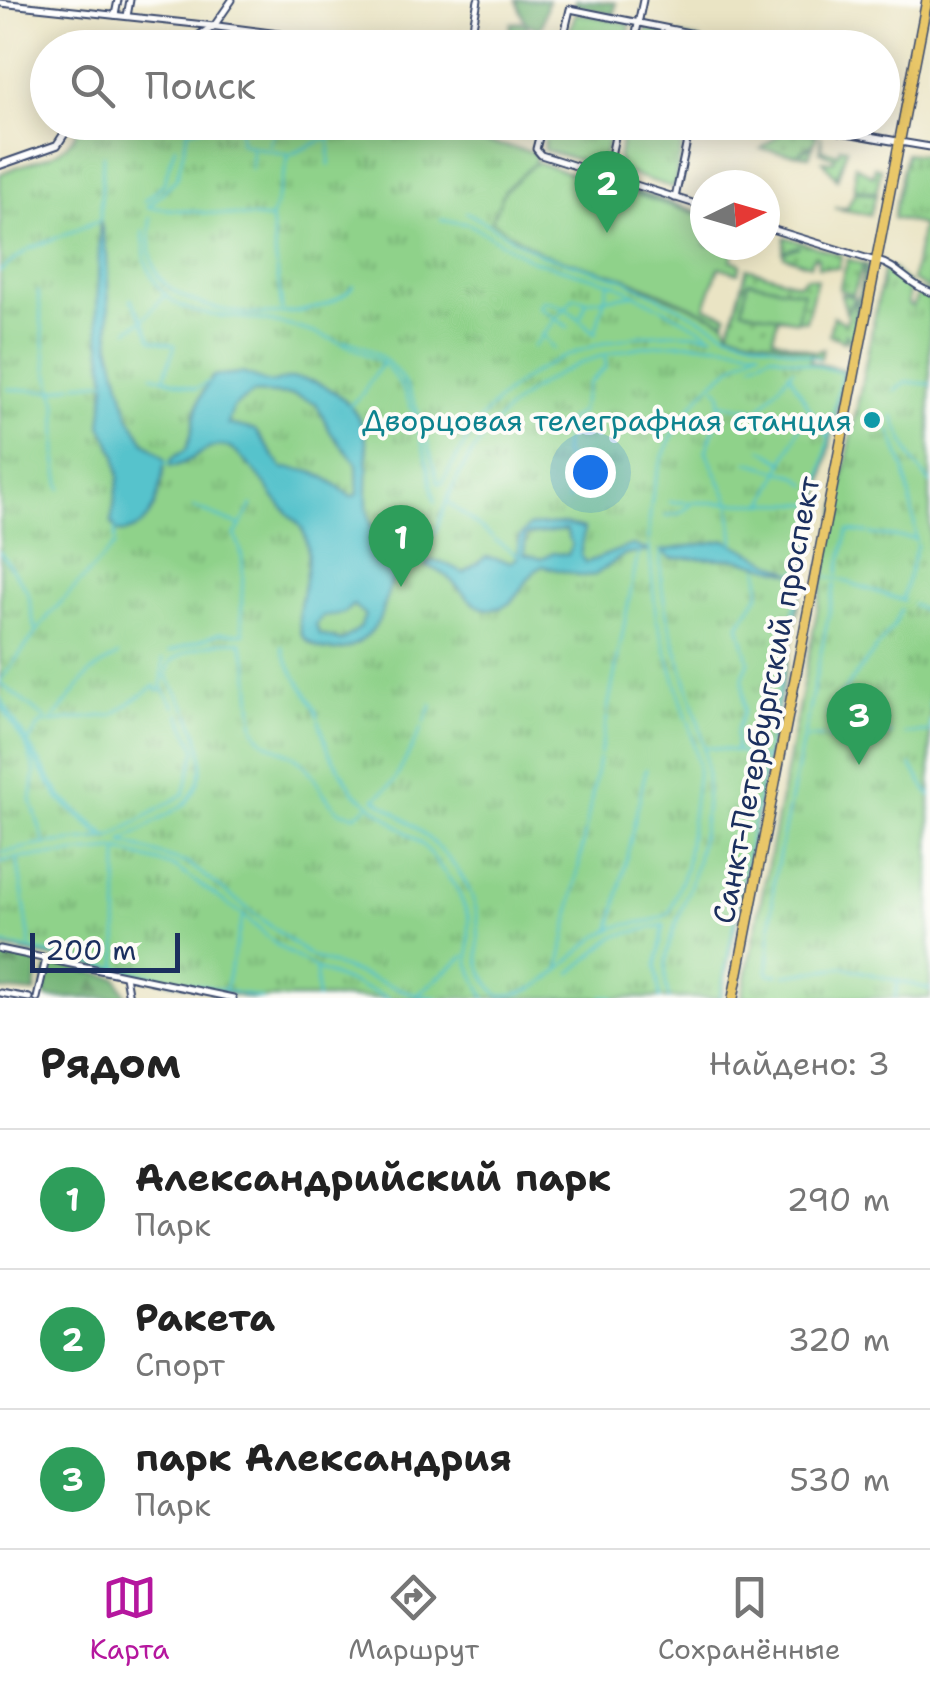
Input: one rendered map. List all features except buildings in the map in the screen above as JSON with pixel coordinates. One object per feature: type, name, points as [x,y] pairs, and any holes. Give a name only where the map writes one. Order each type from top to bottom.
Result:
[{"type":"main road","name":"Санкт-Петербургский проспект","points":[[900,130],[926,27],[924,0]]},
{"type":"main road","name":"Санкт-Петербургский проспект","points":[[900,126],[924,0]]},
{"type":"main road","name":"Санкт-Петербургский проспект","points":[[730,998],[897,142]]},
{"type":"street","points":[[115,15],[118,0]]},
{"type":"street","points":[[128,16],[130,0]]},
{"type":"street","points":[[208,30],[232,0]]},
{"type":"street","points":[[472,30],[478,0]]},
{"type":"street","points":[[637,30],[643,0]]},
{"type":"street","points":[[0,3],[245,30]]},
{"type":"street","points":[[565,30],[570,9],[673,30]]},
{"type":"street","points":[[0,165],[58,145],[61,140]]},
{"type":"street","points":[[540,140],[538,152],[690,202]]},
{"type":"street","points":[[607,175],[614,140]]},
{"type":"street","points":[[676,198],[687,140]]},
{"type":"street","points":[[886,140],[930,148]]},
{"type":"street","points":[[780,232],[892,264],[914,287],[930,292]]},
{"type":"street","points":[[0,949],[234,998]]},
{"type":"street","points":[[37,998],[46,959]]},
{"type":"street","points":[[124,975],[129,998]]},
{"type":"street","points":[[0,993],[29,998]]},
{"type":"green space","points":[[516,0],[548,0],[542,26],[538,29],[526,23],[528,30],[510,30],[511,23],[525,22]]},
{"type":"green space","points":[[575,0],[616,3],[614,15],[574,5]]},
{"type":"green space","points":[[576,13],[630,24],[629,30],[570,30]]},
{"type":"green space","points":[[71,140],[476,140],[534,152],[536,162],[505,190],[598,268],[725,321],[729,331],[811,351],[810,362],[845,370],[721,998],[249,998],[0,947],[0,174],[48,157]]},
{"type":"green space","points":[[545,140],[608,140],[602,167],[544,150]]},
{"type":"green space","points":[[621,140],[683,140],[674,188],[617,170]]},
{"type":"green space","points":[[772,140],[815,140],[799,152],[813,146],[809,156],[761,149]]},
{"type":"green space","points":[[821,140],[822,150],[838,153],[840,147],[847,148],[837,179],[823,161],[833,162],[835,158],[820,152]]},
{"type":"green space","points":[[906,153],[930,156],[930,290],[912,280],[922,225],[893,218]]},
{"type":"green space","points":[[536,162],[690,212],[690,260],[731,260],[741,264],[738,273],[719,267],[705,307],[727,315],[725,321],[626,278],[541,253],[491,221],[505,190]]},
{"type":"green space","points":[[855,165],[873,176],[875,167],[881,169],[876,193],[855,189]]},
{"type":"green space","points":[[590,176],[690,209],[690,217],[588,184]]},
{"type":"green space","points":[[855,191],[876,195],[870,215],[835,208],[847,208]]},
{"type":"green space","points":[[785,237],[841,255],[839,268],[818,267],[818,258],[813,257],[810,265],[784,256],[783,252],[800,246],[783,251]]},
{"type":"green space","points":[[848,259],[863,264],[853,295],[839,289]]},
{"type":"green space","points":[[865,264],[868,266],[852,348],[846,332],[845,341],[829,335],[833,316],[844,323],[848,319],[841,294],[854,297],[847,312],[856,300],[854,321]]},
{"type":"green space","points":[[747,268],[799,284],[806,277],[817,279],[806,321],[778,318],[773,338],[816,352],[823,349],[821,358],[729,332]]},
{"type":"green space","points":[[884,268],[893,269],[909,284],[908,305],[913,306],[919,290],[930,294],[930,998],[742,998]]},
{"type":"green space","points":[[748,281],[803,292],[797,321],[742,309]]},
{"type":"green space","points":[[0,953],[39,961],[35,993],[0,990]]},
{"type":"green space","points":[[57,964],[117,978],[127,998],[48,998],[42,992],[46,969]]},
{"type":"water","points":[[100,220],[107,255],[110,345],[129,416],[144,441],[165,459],[158,494],[148,517],[130,531],[118,532],[111,522],[119,477],[116,455],[101,425],[106,381],[97,314]]},
{"type":"water","points":[[241,373],[270,383],[292,378],[309,381],[336,393],[356,414],[365,438],[367,509],[373,528],[388,543],[416,553],[416,566],[395,578],[377,623],[352,646],[322,649],[303,637],[299,616],[307,566],[306,539],[300,526],[244,460],[220,446],[170,466],[172,458],[186,450],[198,404],[213,376]],"holes":[[[253,393],[294,395],[316,403],[331,433],[357,464],[358,494],[351,497],[312,472],[282,468],[255,430],[228,424],[233,407]],[[353,605],[365,615],[360,628],[341,641],[319,634],[316,625],[322,617],[344,613]]]},
{"type":"water","points":[[564,524],[584,529],[581,554],[585,563],[632,545],[649,551],[624,555],[595,575],[542,566],[514,599],[489,609],[473,603],[444,575],[425,566],[427,561],[442,562],[464,573],[486,557],[511,562],[517,558],[519,538],[529,526]],"holes":[[[566,530],[572,545],[568,555],[553,553],[542,559],[524,554],[526,535]]]},
{"type":"water","points":[[726,540],[795,574],[737,559],[670,558],[661,551]]},
{"type":"waterway","points":[[186,140],[177,178],[148,207],[271,219]]},
{"type":"waterway","points":[[241,140],[241,144],[289,155],[323,140]]},
{"type":"waterway","points":[[270,145],[272,140]]},
{"type":"waterway","points":[[329,165],[330,140]]},
{"type":"waterway","points":[[145,201],[164,183],[175,146]]},
{"type":"waterway","points":[[251,169],[252,146]]},
{"type":"waterway","points":[[29,249],[100,220],[103,155]]},
{"type":"waterway","points":[[282,310],[271,219],[289,155]]},
{"type":"waterway","points":[[466,212],[540,254],[624,279],[726,332],[819,358]]},
{"type":"waterway","points":[[150,217],[150,249],[156,272],[177,293],[200,304],[227,311],[286,313],[337,299],[353,286]]},
{"type":"waterway","points":[[441,220],[469,224],[531,260],[616,284],[708,332]]},
{"type":"waterway","points":[[143,230],[145,256]]},
{"type":"waterway","points":[[0,271],[26,251]]},
{"type":"waterway","points":[[145,259],[155,281],[182,306],[301,329],[382,363]]},
{"type":"waterway","points":[[595,333],[609,282]]},
{"type":"waterway","points":[[38,291],[47,369],[57,403],[61,489]]},
{"type":"waterway","points":[[166,294],[143,320],[152,340],[175,345],[164,378],[196,389],[208,382]]},
{"type":"waterway","points":[[533,347],[574,297],[587,301],[636,294]]},
{"type":"waterway","points":[[128,330],[143,320],[131,299]]},
{"type":"waterway","points":[[568,327],[539,307],[542,301],[564,308],[595,334]]},
{"type":"waterway","points":[[581,316],[587,301]]},
{"type":"waterway","points":[[345,341],[368,349],[401,377],[420,417],[438,483],[442,483],[480,420],[534,373],[562,358],[621,339],[683,333],[713,335]]},
{"type":"waterway","points":[[542,334],[554,349]]},
{"type":"waterway","points":[[435,535],[456,482],[483,437],[518,401],[557,374],[602,356],[651,345],[704,344],[760,350]]},
{"type":"waterway","points":[[649,540],[655,481],[676,429],[710,385],[758,350]]},
{"type":"waterway","points":[[753,363],[771,354],[842,372],[804,566],[795,573]]},
{"type":"waterway","points":[[568,500],[580,477],[563,454],[567,421],[580,412],[588,384],[606,367],[605,355]]},
{"type":"waterway","points":[[362,394],[382,363],[412,409],[435,501]]},
{"type":"waterway","points":[[720,403],[759,410],[793,369]]},
{"type":"waterway","points":[[152,375],[164,378]]},
{"type":"waterway","points":[[790,375],[811,411]]},
{"type":"waterway","points":[[77,384],[106,381]]},
{"type":"waterway","points":[[894,391],[907,382],[930,384]]},
{"type":"waterway","points":[[8,389],[53,391],[73,385]]},
{"type":"waterway","points":[[716,387],[721,394],[719,414],[706,451],[730,503],[734,543]]},
{"type":"waterway","points":[[349,406],[360,396]]},
{"type":"waterway","points":[[765,503],[805,415],[813,413],[828,436]]},
{"type":"waterway","points":[[893,417],[913,461],[930,483]]},
{"type":"waterway","points":[[890,430],[905,471],[915,527]]},
{"type":"waterway","points":[[762,449],[782,461]]},
{"type":"waterway","points":[[748,462],[797,476],[808,485]]},
{"type":"waterway","points":[[164,463],[170,463]]},
{"type":"waterway","points":[[447,502],[492,537]]},
{"type":"waterway","points":[[670,502],[814,504]]},
{"type":"waterway","points":[[169,652],[220,633],[244,634],[242,558],[235,535],[252,505]]},
{"type":"waterway","points":[[665,516],[680,513],[691,505]]},
{"type":"waterway","points":[[193,507],[239,525]]},
{"type":"waterway","points":[[115,529],[115,541]]},
{"type":"waterway","points":[[915,530],[916,541]]},
{"type":"waterway","points":[[838,573],[848,531],[867,533]]},
{"type":"waterway","points":[[871,534],[916,539]]},
{"type":"waterway","points":[[495,540],[517,555]]},
{"type":"waterway","points":[[649,544],[656,617],[687,719]]},
{"type":"waterway","points":[[0,681],[50,614],[115,545]]},
{"type":"waterway","points":[[902,600],[917,545]]},
{"type":"waterway","points":[[661,551],[666,612],[700,729],[707,790],[695,869],[667,952],[669,998]]},
{"type":"waterway","points":[[0,552],[28,592],[35,630]]},
{"type":"waterway","points":[[607,713],[638,554]]},
{"type":"waterway","points":[[759,568],[760,593],[739,625],[749,662],[743,676],[744,712],[736,731],[736,751],[765,759]]},
{"type":"waterway","points":[[720,998],[799,587],[793,575]]},
{"type":"waterway","points":[[828,577],[838,579]]},
{"type":"waterway","points":[[841,580],[904,601]]},
{"type":"waterway","points":[[778,975],[769,974],[768,969],[774,880],[835,584]]},
{"type":"waterway","points":[[912,604],[930,614]]},
{"type":"waterway","points":[[827,713],[895,624],[901,609]]},
{"type":"waterway","points":[[187,710],[167,676],[170,663],[203,646],[241,642],[249,667],[253,716]]},
{"type":"waterway","points":[[282,646],[318,717]]},
{"type":"waterway","points":[[53,719],[90,673],[118,655]]},
{"type":"waterway","points":[[162,688],[163,659]]},
{"type":"waterway","points":[[0,683],[46,719]]},
{"type":"waterway","points":[[930,683],[930,690]]},
{"type":"waterway","points":[[28,743],[41,723],[112,715],[155,686],[158,691],[163,689],[175,707]]},
{"type":"waterway","points":[[0,698],[62,798],[108,837]]},
{"type":"waterway","points":[[930,701],[930,707]]},
{"type":"waterway","points":[[0,704],[60,800],[105,839]]},
{"type":"waterway","points":[[424,723],[432,705]]},
{"type":"waterway","points":[[27,748],[35,772],[31,800],[45,844],[110,838],[184,794],[196,750],[179,713]]},
{"type":"waterway","points":[[189,714],[202,760],[193,793],[185,804],[122,842],[189,864],[310,956],[417,995]]},
{"type":"waterway","points":[[600,754],[607,717]]},
{"type":"waterway","points":[[253,720],[259,736],[305,766],[339,811],[355,815],[367,807]]},
{"type":"waterway","points":[[319,721],[329,752],[354,792],[424,846],[457,889],[469,918],[469,964],[485,998]]},
{"type":"waterway","points":[[930,721],[930,729]]},
{"type":"waterway","points":[[689,722],[698,765]]},
{"type":"waterway","points":[[422,728],[394,782],[375,799],[423,833],[463,879],[477,915],[480,965],[498,995],[532,989],[610,930],[670,912],[686,867],[698,768]]},
{"type":"waterway","points":[[904,734],[930,732]]},
{"type":"waterway","points":[[827,737],[891,734]]},
{"type":"waterway","points":[[807,738],[821,737]]},
{"type":"waterway","points":[[705,747],[735,751]]},
{"type":"waterway","points":[[559,971],[599,758]]},
{"type":"waterway","points":[[911,765],[930,796]]},
{"type":"waterway","points":[[611,929],[646,769]]},
{"type":"waterway","points":[[0,853],[44,844]]},
{"type":"waterway","points":[[19,858],[115,850]]},
{"type":"waterway","points":[[117,966],[118,850],[175,867],[243,915]]},
{"type":"waterway","points":[[0,862],[17,858],[31,947]]},
{"type":"waterway","points":[[225,990],[243,915],[278,946],[316,969]]},
{"type":"waterway","points":[[571,973],[615,936],[664,925],[656,967],[660,998]]},
{"type":"waterway","points":[[0,944],[261,998]]},
{"type":"waterway","points":[[438,998],[417,995],[465,956]]},
{"type":"waterway","points":[[785,975],[844,967],[898,981]]},
{"type":"waterway","points":[[317,998],[316,969],[389,998]]},
{"type":"waterway","points":[[895,998],[898,981],[930,989]]},
{"type":"waterway","points":[[602,996],[614,998]]},
{"type":"place","name":"Ракета","points":[[607,233]]},
{"type":"place","name":"Дворцовая телеграфная станция","points":[[872,420]]},
{"type":"place","name":"Александрийский парк","points":[[401,587]]},
{"type":"place","name":"парк Александрия","points":[[859,765]]}]
